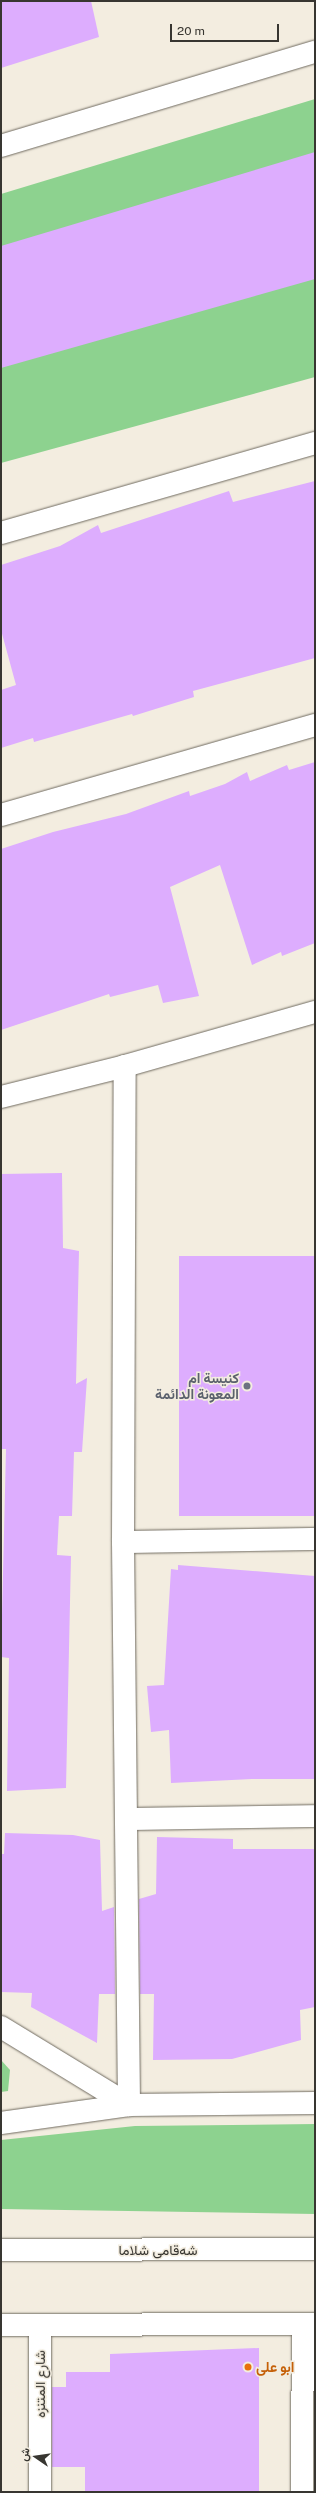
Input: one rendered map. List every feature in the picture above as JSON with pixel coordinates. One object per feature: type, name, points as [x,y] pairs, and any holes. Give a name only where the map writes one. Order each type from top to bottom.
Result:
[{"type":"street","points":[[1,146],[315,52]]},
{"type":"street","points":[[1,533],[315,442]]},
{"type":"street","points":[[1,815],[315,725]]},
{"type":"street","points":[[1,1097],[125,1066],[315,1012]]},
{"type":"street","points":[[125,1066],[124,1542],[129,2105]]},
{"type":"street","points":[[124,1542],[315,1539]]},
{"type":"street","points":[[127,1819],[315,1816]]},
{"type":"street","points":[[1,2027],[129,2105]]},
{"type":"street","points":[[1,2123],[129,2105],[315,2103]]},
{"type":"street","name":"شەقامی شلاما","points":[[1,2250],[315,2250]]},
{"type":"street","points":[[1,2325],[309,2324],[302,2492]]},
{"type":"street","name":"شارع المتنزه","points":[[40,2325],[40,2492]]},
{"type":"green space","points":[[315,99],[315,377],[1,463],[1,194]]},
{"type":"green space","points":[[1,2060],[10,2070],[8,2091],[1,2092]]},
{"type":"green space","points":[[315,2124],[315,2214],[1,2209],[1,2140],[135,2126]]},
{"type":"building","points":[[1,1],[91,1],[99,37],[1,68]]},
{"type":"building","points":[[315,152],[315,279],[1,368],[1,246]]},
{"type":"building","points":[[315,481],[315,658],[193,691],[194,697],[133,716],[132,714],[34,742],[33,738],[1,748],[1,690],[16,685],[1,630],[1,565],[60,546],[98,525],[101,533],[229,491],[233,502]]},
{"type":"building","points":[[315,762],[315,943],[282,956],[281,952],[252,965],[220,865],[170,887],[199,996],[163,1003],[158,985],[110,997],[109,994],[1,1030],[1,849],[53,832],[126,814],[189,791],[190,796],[225,784],[247,772],[250,781],[287,765],[289,770]]},
{"type":"building","points":[[62,1173],[63,1248],[79,1251],[76,1384],[87,1378],[82,1452],[74,1452],[72,1516],[59,1516],[57,1555],[71,1556],[66,1788],[7,1791],[9,1658],[1,1657],[6,1449],[1,1449],[1,1174]]},
{"type":"building","name":"كنيسة ام المعونة الدائمة","points":[[179,1256],[315,1256],[315,1516],[179,1516]]},
{"type":"building","points":[[178,1565],[315,1576],[315,1779],[252,1779],[171,1783],[169,1730],[151,1732],[147,1686],[164,1685],[171,1569],[178,1570]]},
{"type":"building","points":[[5,1833],[73,1835],[100,1840],[102,1911],[114,1907],[115,1994],[99,1994],[97,2043],[31,2007],[32,1993],[1,1992],[1,1854],[4,1854]]},
{"type":"building","points":[[157,1837],[233,1839],[233,1849],[315,1849],[315,2007],[300,2010],[301,2040],[232,2059],[153,2060],[154,1994],[140,1994],[139,1899],[156,1894]]},
{"type":"building","points":[[259,2348],[259,2492],[85,2492],[85,2467],[52,2467],[52,2387],[66,2387],[66,2372],[110,2372],[110,2354]]},
{"type":"place","name":"كنيسة ام المعونة الدائمة","points":[[247,1386]]},
{"type":"place","name":"ابو علی","points":[[248,2367]]}]
